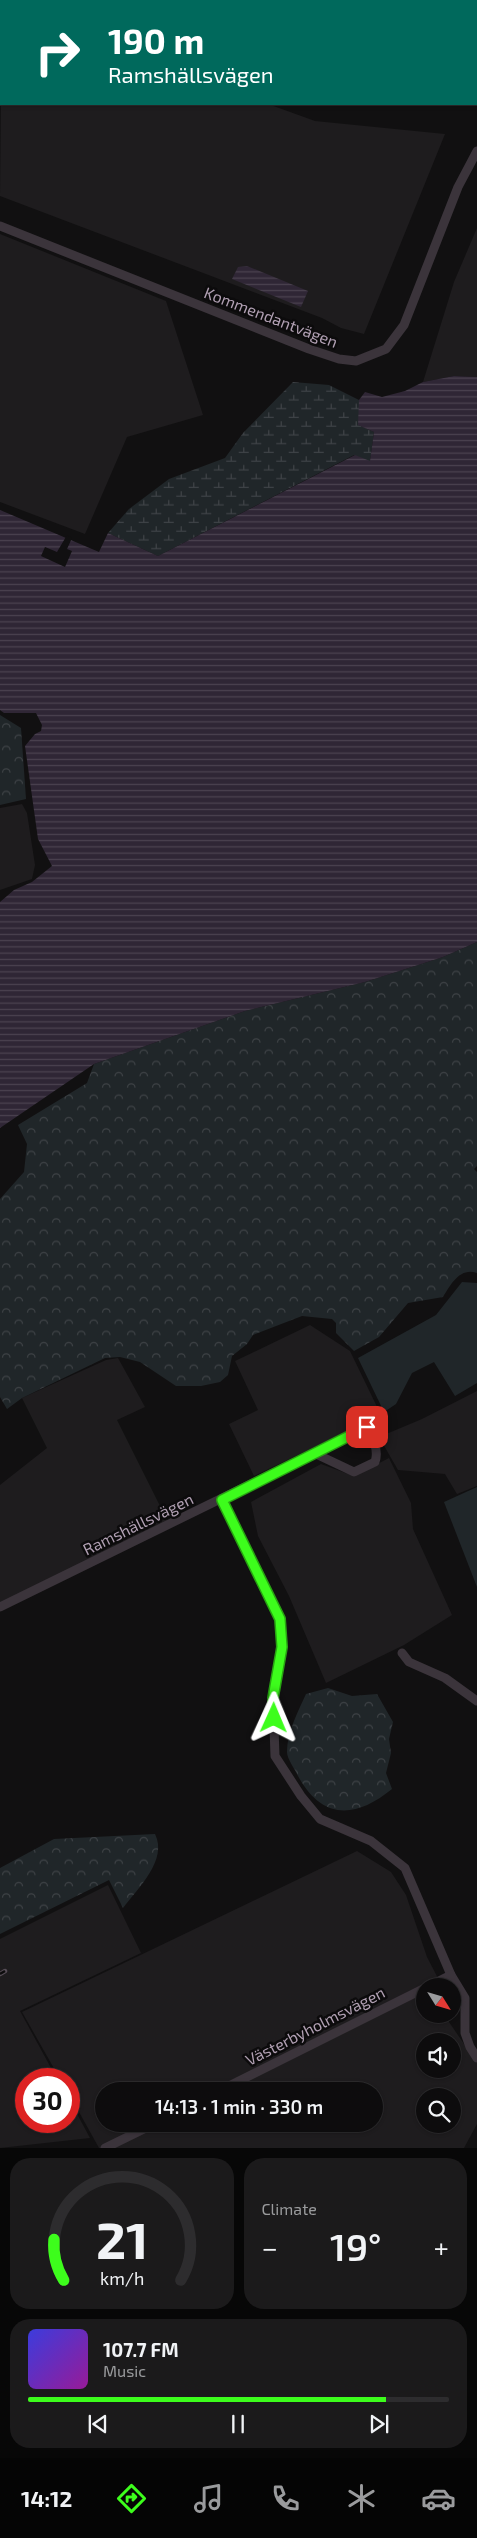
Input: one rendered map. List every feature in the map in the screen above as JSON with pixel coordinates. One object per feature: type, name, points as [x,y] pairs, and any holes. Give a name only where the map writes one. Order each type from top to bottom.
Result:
[{"type":"street","name":"Kommendantvägen","points":[[0,226],[309,349],[339,359],[356,360],[386,349],[404,325],[458,187],[477,151]]},
{"type":"street","name":"Ramshällsvägen","points":[[0,1607],[316,1454],[367,1427],[371,1433],[376,1457],[375,1462],[354,1472],[316,1454]]},
{"type":"street","points":[[222,1500],[280,1619],[282,1647],[273,1698],[275,1756],[301,1796],[320,1819],[370,1841],[405,1868],[451,1975],[465,1998],[465,2033],[470,2048],[477,2058]]},
{"type":"street","points":[[402,1654],[409,1662],[445,1678],[477,1702]]},
{"type":"street","points":[[445,1978],[451,1975]]},
{"type":"street","name":"Västerbyholmsvägen","points":[[237,2082],[416,1992]]},
{"type":"street","points":[[105,2148],[138,2132]]},
{"type":"shaded area","points":[[1,105],[271,105],[315,121],[445,134],[364,334],[341,328],[322,318],[0,196]]},
{"type":"shaded area","points":[[477,228],[477,377],[454,376],[423,382],[454,282]]},
{"type":"shaded area","points":[[0,234],[166,301],[203,415],[127,437],[85,534],[0,502]]},
{"type":"shaded area","points":[[247,266],[308,291],[301,307],[232,279],[238,267]]},
{"type":"shaded area","points":[[454,376],[477,377],[477,942],[443,957],[365,982],[245,1011],[94,1064],[0,1128],[0,902],[14,890],[32,882],[52,866],[38,839],[25,746],[35,734],[41,731],[42,725],[36,713],[4,713],[0,710],[0,510],[99,552],[108,533],[158,556],[355,455],[370,461],[374,432],[358,425],[359,400],[365,392],[382,397],[405,391],[423,382]]},
{"type":"shaded area","points":[[22,804],[27,813],[35,865],[32,879],[0,890],[0,808]]},
{"type":"shaded area","points":[[310,1325],[350,1351],[381,1415],[254,1476],[229,1424],[258,1410],[235,1361]]},
{"type":"shaded area","points":[[118,1358],[145,1407],[117,1420],[168,1522],[0,1604],[0,1485],[47,1448],[22,1398],[106,1360]]},
{"type":"shaded area","points":[[477,1391],[477,1486],[457,1494],[445,1474],[398,1470],[379,1437],[422,1419]]},
{"type":"shaded area","points":[[389,1458],[411,1503],[413,1529],[452,1615],[404,1645],[326,1683],[289,1596],[258,1536],[251,1502],[321,1464],[354,1476]]},
{"type":"shaded area","points":[[357,1851],[391,1872],[406,1895],[427,1957],[438,1978],[416,1978],[416,2023],[450,2023],[457,2033],[416,2033],[416,2078],[461,2078],[461,2040],[477,2063],[477,2124],[464,2148],[99,2148],[80,2114],[80,2068],[54,2068],[22,2012]]},
{"type":"shaded area","points":[[108,1885],[141,1953],[20,2011],[51,2068],[15,2068],[15,2133],[80,2133],[80,2119],[90,2138],[0,2148],[0,1939]]},
{"type":"green space","points":[[293,382],[329,385],[359,400],[359,425],[374,432],[370,462],[354,455],[158,556],[108,533],[129,509],[169,479],[225,458],[243,433]]},
{"type":"green space","points":[[0,715],[21,728],[26,799],[0,805]]},
{"type":"green space","points":[[477,942],[477,1166],[474,1169],[477,1172],[477,1273],[466,1272],[461,1275],[453,1282],[443,1297],[408,1303],[379,1337],[354,1351],[336,1333],[336,1323],[332,1319],[302,1316],[253,1335],[247,1344],[232,1356],[228,1375],[220,1382],[201,1386],[176,1386],[140,1362],[120,1357],[105,1358],[22,1398],[7,1409],[0,1397],[0,1199],[24,1172],[27,1144],[18,1125],[87,1083],[94,1064],[245,1011],[365,982],[443,957]]},
{"type":"green space","points":[[462,1282],[477,1283],[477,1383],[455,1396],[434,1362],[412,1373],[396,1404],[384,1412],[358,1358],[436,1315]]},
{"type":"green space","points":[[477,1487],[477,1587],[444,1502]]},
{"type":"green space","points":[[328,1688],[352,1696],[377,1694],[393,1722],[389,1739],[391,1753],[386,1773],[392,1789],[365,1806],[352,1810],[340,1810],[318,1801],[307,1790],[287,1755],[287,1745],[291,1730],[306,1694]]},
{"type":"green space","points":[[155,1834],[158,1854],[155,1864],[123,1908],[109,1880],[0,1934],[0,1868],[54,1839]]},
{"type":"pier","points":[[67,535],[72,538],[67,549],[72,551],[65,567],[41,556],[45,547],[57,552]]},
{"type":"railway","points":[[0,1974],[5,1971]]},
{"type":"route","points":[[274,1718],[273,1698],[282,1647],[280,1619],[222,1500],[313,1456],[367,1427]]}]
